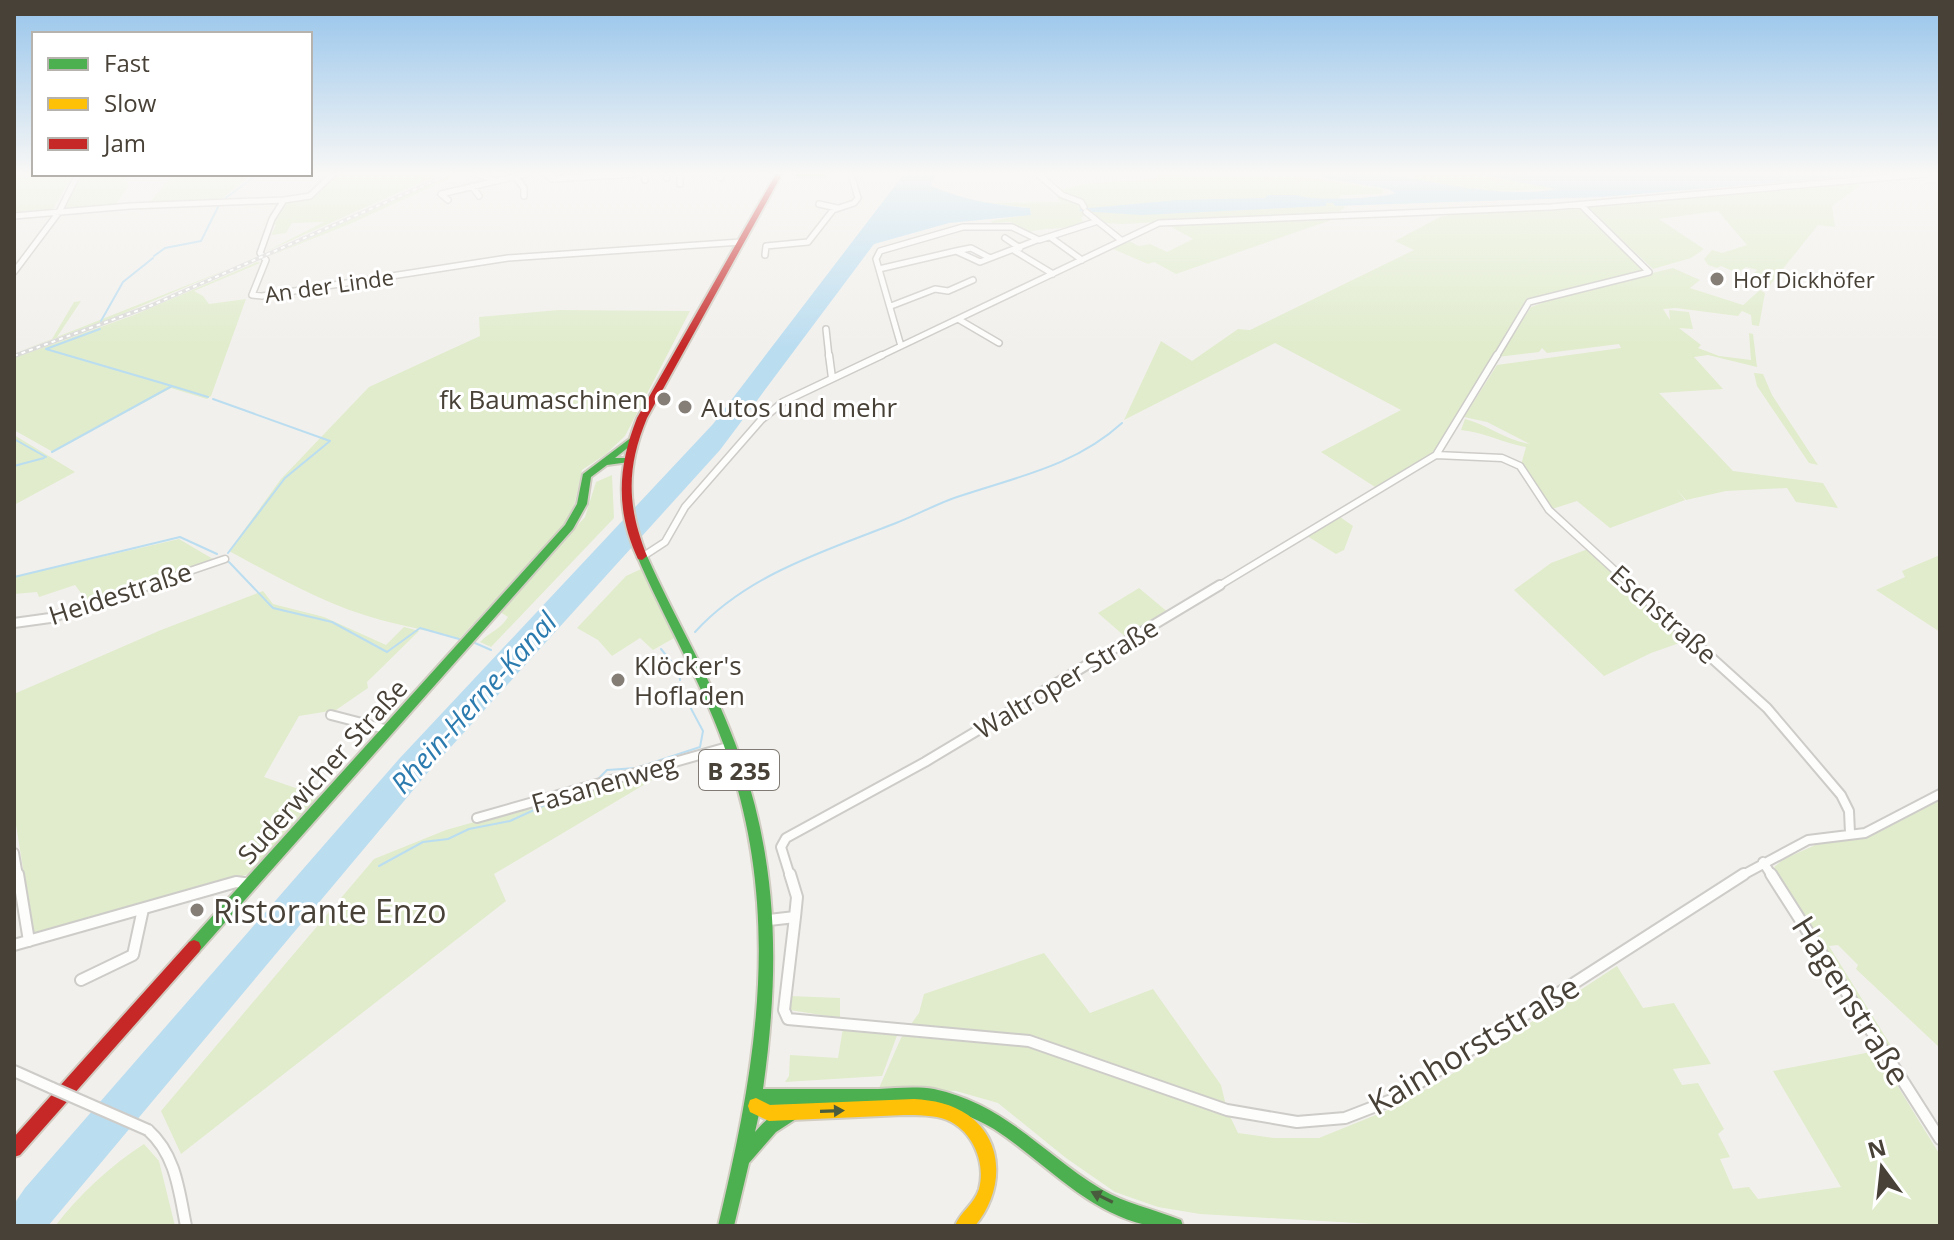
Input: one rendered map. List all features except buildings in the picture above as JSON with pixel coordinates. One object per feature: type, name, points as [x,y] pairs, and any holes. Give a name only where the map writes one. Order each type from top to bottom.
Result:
[{"type":"main road","name":"B 235","points":[[726,1226],[757,1101],[768,1017],[769,920],[762,851],[731,746],[641,554],[625,509],[626,463],[632,440],[747,232]]},
{"type":"main road","name":"B 235","points":[[604,462],[632,440]]},
{"type":"main road","points":[[604,462],[626,463]]},
{"type":"main road","name":"Suderwicher Straße","points":[[14,1149],[569,527],[580,510],[586,476],[604,462]]},
{"type":"main road","points":[[584,487],[603,469],[626,463]]},
{"type":"main road","points":[[757,1101],[931,1096],[976,1106],[1005,1122],[1094,1195],[1175,1226]]},
{"type":"main road","points":[[757,1101],[769,1113],[924,1107],[949,1112],[970,1125],[984,1146],[990,1167],[988,1188],[981,1206],[963,1226]]},
{"type":"main road","points":[[745,1157],[770,1126],[791,1113]]},
{"type":"street","points":[[14,272],[44,232]]},
{"type":"street","name":"An der Linde","points":[[268,232],[260,253],[266,260],[252,295],[262,296],[508,258],[741,242]]},
{"type":"street","points":[[765,255],[766,246],[808,242],[817,232]]},
{"type":"street","points":[[901,346],[876,256],[880,251],[943,232]]},
{"type":"street","points":[[1021,232],[1037,240]]},
{"type":"street","points":[[956,251],[975,262],[1065,232]]},
{"type":"street","points":[[1109,232],[1121,240]]},
{"type":"street","points":[[641,554],[661,548],[668,541],[676,519],[685,507],[772,410],[832,378],[1141,232]]},
{"type":"street","points":[[1436,455],[1529,302],[1649,272],[1608,232]]},
{"type":"street","points":[[1050,237],[1082,260]]},
{"type":"street","points":[[1005,238],[1053,274]]},
{"type":"street","points":[[879,269],[971,248],[990,258]]},
{"type":"street","points":[[891,306],[935,289],[948,291],[973,280]]},
{"type":"street","points":[[958,319],[999,343]]},
{"type":"street","points":[[826,329],[832,378]]},
{"type":"street","name":"Eschstraße","points":[[1436,455],[1502,458],[1520,466],[1549,510],[1767,708],[1841,795],[1849,811],[1850,833]]},
{"type":"street","name":"Waltroper Straße","points":[[795,917],[797,897],[781,847],[786,838],[925,762],[1436,455]]},
{"type":"street","name":"Heidestraße","points":[[14,623],[50,618],[225,559]]},
{"type":"street","points":[[331,715],[389,730]]},
{"type":"street","name":"Fasanenweg","points":[[477,818],[731,746]]},
{"type":"street","name":"Kainhorststraße","points":[[795,917],[784,1010],[788,1019],[1029,1041],[1227,1110],[1297,1122],[1345,1118],[1394,1099],[1763,862],[1808,840],[1865,833],[1940,794]]},
{"type":"street","points":[[14,853],[29,941]]},
{"type":"street","name":"Hagenstraße","points":[[1763,862],[1940,1139]]},
{"type":"street","points":[[14,945],[236,882],[251,884]]},
{"type":"street","points":[[81,980],[133,955],[143,909]]},
{"type":"street","points":[[769,920],[795,917]]},
{"type":"street","points":[[14,1071],[148,1130],[162,1142],[171,1159],[186,1226]]},
{"type":"green space","points":[[305,232],[310,232],[263,253]]},
{"type":"green space","points":[[323,232],[330,232],[267,257]]},
{"type":"green space","points":[[1180,232],[1297,232],[1176,274],[1154,262],[1148,264],[1113,249],[1127,240],[1139,246],[1150,244],[1167,252],[1193,239]]},
{"type":"green space","points":[[1412,232],[1605,232],[1643,269],[1640,274],[1530,299],[1487,365],[1441,449],[1375,487],[1321,452],[1401,410],[1275,343],[1124,420],[1161,341],[1192,361],[1238,329],[1250,330],[1414,250],[1395,241]]},
{"type":"green space","points":[[1613,232],[1678,232],[1704,249],[1691,258],[1653,269]]},
{"type":"green space","points":[[1736,232],[1813,232],[1766,290],[1760,287],[1763,282],[1750,278],[1757,270],[1746,267],[1737,273],[1721,266],[1708,265],[1704,259],[1712,250],[1722,253],[1747,245]]},
{"type":"green space","points":[[260,263],[194,291],[209,304],[246,299],[211,396],[207,399],[171,388],[53,452],[14,430],[14,358],[134,315]]},
{"type":"green space","points":[[233,267],[113,318],[14,353],[52,339],[74,302],[81,301],[57,337]]},
{"type":"green space","points":[[1673,268],[1700,280],[1690,288],[1743,305],[1760,290],[1765,293],[1759,326],[1752,325],[1751,315],[1742,311],[1738,316],[1663,309],[1670,320],[1669,310],[1689,312],[1693,329],[1679,328],[1701,345],[1698,348],[1719,356],[1751,360],[1749,333],[1753,334],[1757,367],[1708,355],[1694,357],[1723,389],[1659,393],[1733,471],[1823,483],[1838,508],[1796,502],[1787,488],[1726,491],[1686,500],[1676,489],[1685,500],[1610,528],[1577,501],[1549,510],[1521,465],[1526,447],[1461,430],[1465,419],[1530,444],[1487,422],[1464,417],[1497,365],[1621,348],[1619,344],[1547,353],[1542,348],[1539,352],[1498,357],[1531,307],[1547,301],[1545,299]]},
{"type":"green space","points":[[558,310],[690,311],[625,436],[582,470],[574,506],[563,526],[459,639],[341,607],[229,551],[281,479],[369,387],[480,336],[479,317]]},
{"type":"green space","points":[[1754,373],[1763,374],[1772,395],[1818,465],[1809,463],[1757,386]]},
{"type":"green space","points":[[14,435],[75,472],[14,505]]},
{"type":"green space","points":[[612,475],[614,518],[491,647],[480,642],[505,621],[508,617],[500,612],[585,517],[596,482]]},
{"type":"green space","points":[[1340,517],[1353,526],[1344,550],[1336,554],[1307,536]]},
{"type":"green space","points":[[179,539],[213,559],[88,602],[75,585],[39,597],[37,592],[14,594],[14,577]]},
{"type":"green space","points":[[1588,549],[1688,640],[1651,653],[1604,676],[1514,590],[1551,563]]},
{"type":"green space","points":[[1940,555],[1940,632],[1876,590],[1905,577],[1902,571]]},
{"type":"green space","points":[[641,569],[674,638],[653,650],[640,638],[612,656],[598,640],[577,628],[626,576]]},
{"type":"green space","points":[[1139,588],[1170,614],[1129,640],[1098,613]]},
{"type":"green space","points":[[263,591],[273,604],[324,617],[386,645],[404,627],[419,631],[367,682],[368,688],[336,710],[299,716],[264,777],[321,797],[249,874],[40,934],[33,931],[14,812],[14,694],[161,630]]},
{"type":"green space","points":[[651,772],[652,780],[494,874],[506,901],[181,1154],[161,1111],[374,859],[446,830]]},
{"type":"green space","points":[[1940,800],[1940,1048],[1856,969],[1858,965],[1838,945],[1829,946],[1898,1057],[1891,1055],[1774,867],[1784,859],[1822,842],[1862,839]]},
{"type":"green space","points":[[1044,953],[1090,1013],[1153,989],[1221,1085],[1227,1110],[1238,1133],[1274,1138],[1319,1138],[1388,1110],[1441,1081],[1617,966],[1643,1008],[1674,1003],[1711,1064],[1673,1069],[1682,1085],[1698,1083],[1724,1129],[1718,1134],[1730,1157],[1720,1159],[1733,1189],[1749,1187],[1758,1199],[1841,1187],[1773,1071],[1876,1051],[1940,1155],[1940,1226],[1408,1226],[1200,1214],[1158,1207],[1115,1192],[1066,1158],[998,1103],[956,1091],[879,1088],[901,1038],[919,1013],[924,994]]},
{"type":"green space","points":[[790,996],[840,998],[840,1018],[790,1010]]},
{"type":"green space","points":[[843,1028],[898,1033],[882,1076],[785,1082],[789,1076],[790,1055],[838,1058]]},
{"type":"green space","points":[[144,1144],[159,1161],[175,1226],[55,1226],[96,1181]]},
{"type":"water","name":"Rhein-Herne-Kanal","points":[[860,232],[917,232],[874,244],[720,450],[430,770],[48,1226],[14,1226],[14,1204],[25,1188],[399,759],[713,424]]},
{"type":"waterway","points":[[154,256],[165,248],[201,241],[206,232]]},
{"type":"waterway","points":[[101,321],[123,282],[153,258]]},
{"type":"waterway","points":[[100,329],[46,349],[172,386]]},
{"type":"waterway","points":[[52,452],[172,386]]},
{"type":"waterway","points":[[172,386],[208,397]]},
{"type":"waterway","points":[[213,399],[330,441],[285,478],[228,553]]},
{"type":"waterway","points":[[695,632],[739,594],[789,566],[949,500],[1065,460],[1104,438],[1122,423]]},
{"type":"waterway","points":[[14,439],[46,457]]},
{"type":"waterway","points":[[14,466],[44,458]]},
{"type":"waterway","points":[[14,577],[180,537],[217,554]]},
{"type":"waterway","points":[[229,562],[273,608],[332,622],[387,652],[420,628],[459,639]]},
{"type":"waterway","name":"Rhein-Herne-Kanal","points":[[475,643],[491,650]]},
{"type":"waterway","points":[[661,649],[679,671],[680,680]]},
{"type":"waterway","points":[[595,782],[607,770],[636,768],[700,747],[703,731],[680,688]]},
{"type":"waterway","points":[[379,866],[423,842],[448,839],[469,829],[510,821],[545,805],[583,798],[593,790]]},
{"type":"railway","points":[[14,356],[150,306],[318,232]]},
{"type":"traffic: fast","points":[[604,462],[632,440]]},
{"type":"traffic: fast","points":[[194,947],[569,527],[582,504],[586,476],[604,462],[626,460]]},
{"type":"traffic: fast","points":[[642,556],[729,743],[749,803],[761,863],[767,924],[762,1045],[753,1105],[726,1226]]},
{"type":"traffic: fast","points":[[757,1097],[931,1096],[958,1104],[1001,1124],[1072,1180],[1104,1200],[1175,1226]]},
{"type":"traffic: fast","points":[[745,1157],[770,1126],[790,1113]]},
{"type":"traffic: slow","points":[[756,1106],[769,1113],[914,1107],[954,1115],[968,1125],[978,1138],[986,1153],[989,1170],[984,1197],[976,1213],[963,1226]]},
{"type":"traffic: jam","points":[[642,556],[630,521],[626,487],[635,436],[642,418],[747,232]]},
{"type":"traffic: jam","points":[[14,1149],[194,947]]},
{"type":"place","name":"Hof Dickhöfer","points":[[1717,279]]},
{"type":"place","name":"fk Baumaschinen","points":[[664,399]]},
{"type":"place","name":"Autos und mehr","points":[[685,407]]},
{"type":"place","name":"Klöcker's Hofladen","points":[[618,680]]},
{"type":"place","name":"Ristorante Enzo","points":[[197,910]]}]
